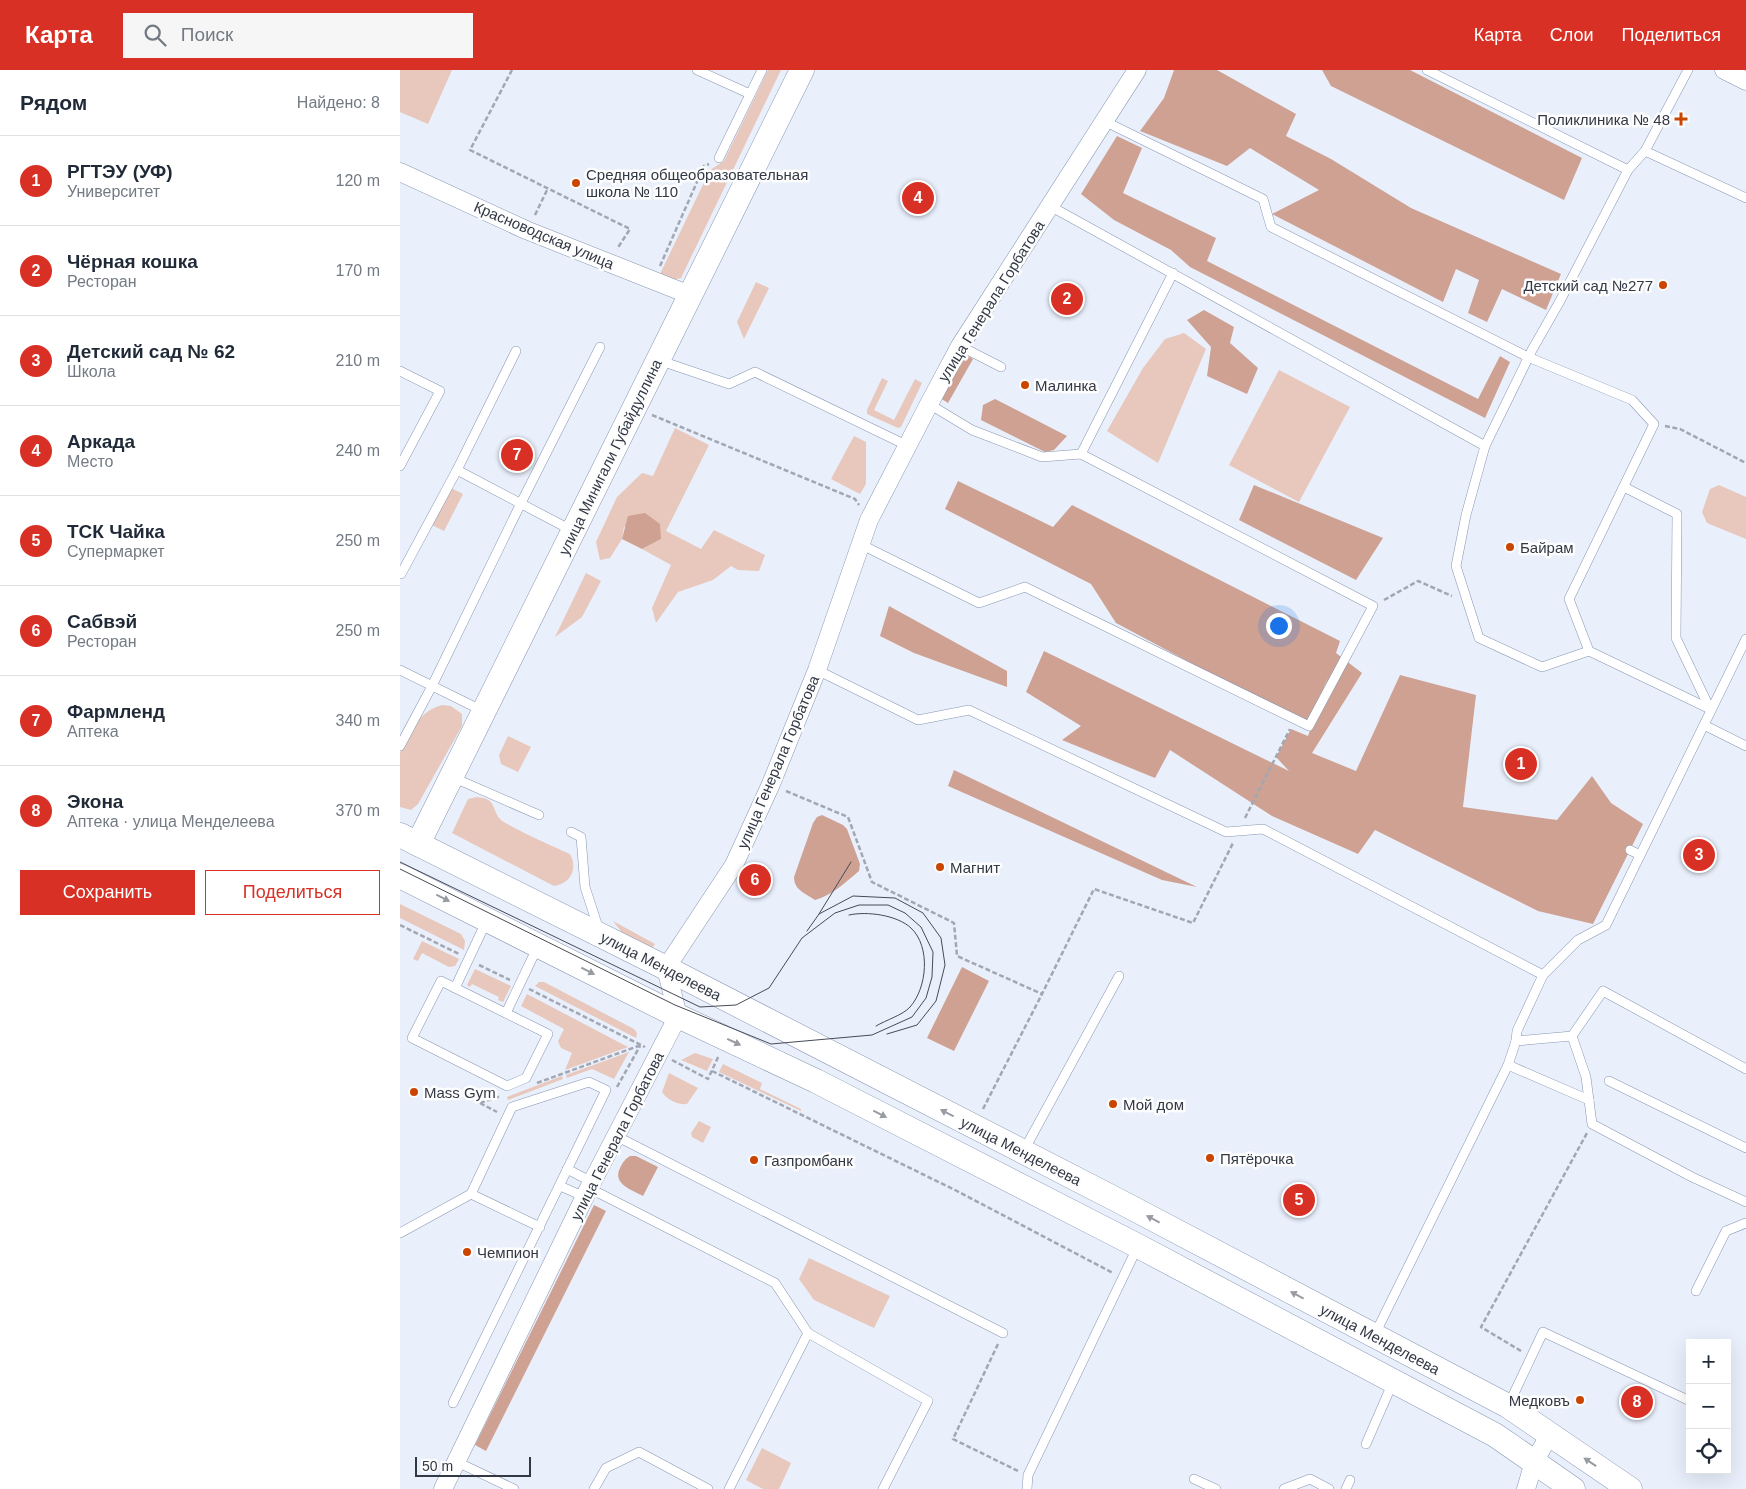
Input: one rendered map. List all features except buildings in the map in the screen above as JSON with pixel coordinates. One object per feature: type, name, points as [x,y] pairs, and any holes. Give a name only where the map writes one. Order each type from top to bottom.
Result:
[{"type":"main road","name":"улица Минигали Губайдуллина","points":[[409,839],[451,776],[802,70]]},
{"type":"main road","name":"улица Менделеева","points":[[409,839],[666,968],[1023,1152],[1508,1406],[1630,1489]]},
{"type":"main road","name":"улица Менделеева","points":[[400,876],[678,1016],[816,1081],[1138,1246],[1495,1436],[1574,1489]]},
{"type":"street","name":"улица Генерала Горбатова","points":[[666,968],[734,865],[771,784],[817,670],[869,520],[929,404],[960,346],[1137,70]]},
{"type":"street","points":[[1724,70],[1746,81]]},
{"type":"street","name":"Красноводская улица","points":[[400,172],[526,230],[690,295]]},
{"type":"street","points":[[666,968],[678,1016]]},
{"type":"street","name":"улица Генерала Горбатова","points":[[444,1489],[589,1189],[678,1016]]},
{"type":"street","points":[[1526,1489],[1534,1462],[1550,1434]]},
{"type":"lane","points":[[697,70],[750,94]]},
{"type":"lane","points":[[719,158],[762,70]]},
{"type":"lane","points":[[1427,70],[1628,170]]},
{"type":"lane","points":[[1588,651],[1542,667],[1479,638],[1456,566],[1466,515],[1485,446],[1528,357],[1560,301],[1628,170],[1645,151],[1688,70]]},
{"type":"lane","points":[[1104,121],[1263,199],[1271,227],[1528,357],[1632,400],[1654,424],[1569,599],[1588,651],[1710,709]]},
{"type":"lane","points":[[1645,151],[1746,198]]},
{"type":"lane","points":[[1050,206],[1485,446]]},
{"type":"lane","points":[[1081,454],[1173,273]]},
{"type":"lane","points":[[960,346],[1001,367]]},
{"type":"lane","points":[[400,746],[432,686],[521,503],[600,347]]},
{"type":"lane","points":[[400,574],[457,470],[516,350]]},
{"type":"lane","points":[[658,360],[729,384],[755,372],[908,446]]},
{"type":"lane","points":[[400,371],[440,390],[400,466]]},
{"type":"lane","points":[[860,544],[979,603],[1025,587],[1309,726],[1373,606],[1081,454],[1042,457],[972,430],[929,404]]},
{"type":"lane","points":[[457,470],[573,531]]},
{"type":"lane","points":[[1624,487],[1677,514],[1676,638],[1710,709]]},
{"type":"lane","points":[[1374,1336],[1508,1065],[1517,1032],[1543,975],[1578,940],[1606,925],[1704,725],[1710,709],[1746,639]]},
{"type":"lane","points":[[400,670],[484,711]]},
{"type":"lane","points":[[817,670],[918,720],[969,710],[1226,832],[1263,830],[1543,975]]},
{"type":"lane","points":[[1704,725],[1746,746]]},
{"type":"lane","points":[[451,776],[539,815]]},
{"type":"lane","points":[[571,832],[581,837],[585,887],[601,935]]},
{"type":"lane","points":[[1630,850],[1640,855]]},
{"type":"lane","points":[[455,988],[487,920]]},
{"type":"lane","points":[[506,1013],[538,945]]},
{"type":"lane","points":[[1023,1152],[1119,976]]},
{"type":"lane","points":[[441,981],[455,988],[548,1034],[526,1078],[507,1086],[412,1038],[441,981]]},
{"type":"lane","points":[[1572,1036],[1603,991],[1746,1069]]},
{"type":"lane","points":[[1516,1041],[1572,1036]]},
{"type":"lane","points":[[1572,1036],[1586,1077],[1592,1124],[1692,1177],[1746,1202]]},
{"type":"lane","points":[[1508,1065],[1589,1100]]},
{"type":"lane","points":[[1609,1081],[1746,1148]]},
{"type":"lane","points":[[400,1233],[471,1194],[512,1107],[589,1082],[606,1090],[453,1403]]},
{"type":"lane","points":[[616,1136],[1003,1333]]},
{"type":"lane","points":[[568,1170],[589,1189],[775,1283],[808,1332],[928,1401],[883,1489]]},
{"type":"lane","points":[[560,1186],[589,1189]]},
{"type":"lane","points":[[471,1194],[540,1227]]},
{"type":"lane","points":[[1696,1291],[1726,1231],[1746,1223]]},
{"type":"lane","points":[[1027,1489],[1028,1475],[1138,1246]]},
{"type":"lane","points":[[729,1489],[808,1332]]},
{"type":"lane","points":[[1508,1406],[1544,1332],[1686,1399]]},
{"type":"lane","points":[[1366,1444],[1394,1381]]},
{"type":"lane","points":[[594,1489],[606,1468],[639,1452],[708,1489]]},
{"type":"lane","points":[[457,1462],[514,1489]]},
{"type":"lane","points":[[1194,1479],[1216,1489]]},
{"type":"lane","points":[[1284,1489],[1310,1479],[1329,1489]]},
{"type":"path","points":[[512,70],[470,150],[630,229],[615,252]]},
{"type":"path","points":[[653,281],[704,166],[719,158]]},
{"type":"path","points":[[526,230],[548,188]]},
{"type":"path","points":[[634,408],[855,499],[869,520]]},
{"type":"path","points":[[1654,424],[1680,429],[1746,463]]},
{"type":"path","points":[[1373,606],[1418,581],[1467,602]]},
{"type":"path","points":[[991,1113],[983,1109],[1094,889],[1194,923],[1296,719]]},
{"type":"path","points":[[771,784],[848,817],[872,882],[954,924],[957,956],[1042,994]]},
{"type":"path","points":[[400,925],[627,1038]]},
{"type":"path","points":[[659,1054],[708,1079],[727,1039]]},
{"type":"path","points":[[535,1083],[641,1045],[611,1097],[604,1094]]},
{"type":"path","points":[[712,1071],[955,1190],[1122,1278]]},
{"type":"path","points":[[507,1118],[480,1103],[508,1093]]},
{"type":"path","points":[[1531,1357],[1481,1327],[1592,1124]]},
{"type":"path","points":[[1003,1333],[954,1439],[1028,1475]]},
{"type":"shaded area","points":[[400,70],[452,70],[428,124],[400,112]]},
{"type":"shaded area","points":[[768,70],[781,70],[681,278],[673,280],[660,274],[710,170],[724,161]]},
{"type":"shaded area","points":[[1174,70],[1217,70],[1296,114],[1286,136],[1331,159],[1411,208],[1561,274],[1546,310],[1502,289],[1487,322],[1468,313],[1479,280],[1456,269],[1443,302],[1272,214],[1319,190],[1250,148],[1227,166],[1140,131],[1164,98]]},
{"type":"shaded area","points":[[1322,70],[1410,70],[1582,158],[1564,200],[1331,86]]},
{"type":"shaded area","points":[[1117,136],[1142,148],[1123,193],[1216,238],[1207,261],[1478,399],[1500,356],[1510,362],[1485,418],[1190,267],[1171,250],[1114,220],[1081,194]]},
{"type":"shaded area","points":[[756,282],[769,288],[744,339],[737,322]]},
{"type":"shaded area","points":[[1204,310],[1234,327],[1230,343],[1258,368],[1247,394],[1207,376],[1211,347],[1187,320]]},
{"type":"shaded area","points":[[1184,333],[1206,349],[1158,463],[1107,431],[1143,368],[1165,339]]},
{"type":"shaded area","points":[[965,354],[973,359],[948,403],[940,398]]},
{"type":"shaded area","points":[[1279,370],[1350,407],[1299,502],[1229,465]]},
{"type":"shaded area","points":[[882,378],[888,381],[874,410],[894,420],[915,379],[922,383],[901,427],[898,428],[867,414],[867,410]]},
{"type":"shaded area","points":[[995,399],[1067,436],[1054,450],[1045,452],[981,420],[983,405]]},
{"type":"shaded area","points":[[675,428],[709,445],[666,531],[701,549],[714,530],[765,555],[759,571],[738,570],[731,566],[713,580],[678,592],[656,623],[652,608],[671,565],[642,549],[661,539],[624,527],[622,539],[610,558],[600,560],[596,542],[617,497],[642,473],[653,476]]},
{"type":"shaded area","points":[[854,436],[866,442],[866,484],[860,494],[831,479]]},
{"type":"shaded area","points":[[958,481],[1053,527],[1072,505],[1340,641],[1336,653],[1362,673],[1312,753],[1356,771],[1400,675],[1476,695],[1463,807],[1557,820],[1592,776],[1611,803],[1643,824],[1593,924],[1538,911],[1375,830],[1358,854],[1272,816],[1170,750],[1155,778],[1062,740],[1081,726],[1026,692],[1044,651],[1289,771],[1276,757],[1291,729],[1308,736],[1328,677],[1309,726],[1116,623],[1091,584],[945,509]]},
{"type":"shaded area","points":[[1254,485],[1383,538],[1356,580],[1239,520]]},
{"type":"shaded area","points":[[1719,485],[1746,497],[1746,539],[1707,523],[1702,512],[1710,489]]},
{"type":"shaded area","points":[[451,488],[463,494],[444,531],[432,525]]},
{"type":"shaded area","points":[[645,513],[660,524],[661,539],[642,549],[622,539],[628,516]]},
{"type":"shaded area","points":[[586,573],[601,581],[582,617],[555,637]]},
{"type":"shaded area","points":[[889,606],[1007,671],[1007,687],[914,653],[880,636]]},
{"type":"shaded area","points":[[442,705],[451,706],[462,714],[462,726],[418,804],[411,810],[400,807],[400,753],[403,745],[421,717]]},
{"type":"shaded area","points":[[508,736],[531,747],[518,772],[501,764],[499,755]]},
{"type":"shaded area","points":[[954,770],[1197,887],[1162,880],[948,786]]},
{"type":"shaded area","points":[[477,797],[491,802],[497,815],[504,822],[570,854],[573,870],[569,879],[560,885],[554,886],[452,833],[468,799]]},
{"type":"shaded area","points":[[822,815],[843,825],[847,829],[860,864],[859,871],[844,884],[833,892],[815,900],[798,888],[794,877],[813,823],[817,817]]},
{"type":"shaded area","points":[[400,904],[461,934],[465,941],[464,950],[400,918]]},
{"type":"shaded area","points":[[613,921],[655,944],[652,948],[624,935]]},
{"type":"shaded area","points":[[422,941],[459,959],[455,966],[449,967],[422,953],[418,961],[413,959]]},
{"type":"shaded area","points":[[962,967],[989,981],[954,1051],[927,1038]]},
{"type":"shaded area","points":[[475,969],[511,986],[503,1002],[498,1000],[499,997],[472,984],[470,987],[467,985]]},
{"type":"shaded area","points":[[539,982],[544,982],[634,1029],[637,1033],[636,1038],[535,986]]},
{"type":"shaded area","points":[[527,994],[628,1047],[565,1070],[572,1053],[561,1048],[558,1041],[564,1029],[521,1006]]},
{"type":"shaded area","points":[[629,1052],[614,1079],[592,1069],[567,1078],[566,1075]]},
{"type":"shaded area","points":[[695,1053],[713,1059],[707,1071],[681,1060]]},
{"type":"shaded area","points":[[723,1064],[762,1083],[760,1089],[801,1109],[801,1111],[719,1072]]},
{"type":"shaded area","points":[[669,1073],[698,1088],[687,1104],[673,1101],[662,1092]]},
{"type":"shaded area","points":[[562,1076],[563,1079],[508,1100],[507,1097]]},
{"type":"shaded area","points":[[699,1121],[711,1127],[703,1143],[692,1137],[691,1133]]},
{"type":"shaded area","points":[[630,1156],[636,1156],[658,1167],[643,1196],[624,1186],[619,1178],[620,1168]]},
{"type":"shaded area","points":[[594,1205],[606,1211],[486,1451],[475,1445]]},
{"type":"shaded area","points":[[809,1258],[890,1296],[874,1328],[814,1300],[799,1279]]},
{"type":"shaded area","points":[[762,1448],[791,1463],[779,1489],[763,1489],[746,1480]]},
{"type":"tram line","points":[[400,862],[700,1007],[736,1005],[769,988],[802,938],[835,913],[859,905],[888,905],[905,913],[921,927],[933,952],[932,977],[926,998],[912,1017],[872,1035],[771,1044],[675,1005],[400,869]]},
{"type":"tram line","points":[[819,914],[851,862]]},
{"type":"tram line","points":[[807,931],[819,914],[853,896],[895,898],[923,913],[941,938],[945,965],[936,1001],[917,1025],[887,1034]]},
{"type":"tram line","points":[[849,915],[873,914],[898,920],[911,928],[922,946],[924,956],[923,979],[916,999],[903,1012],[876,1026]]},
{"type":"place","name":"Поликлиника № 48","points":[[1681,119]]},
{"type":"place","name":"Средняя общеобразовательная школа № 110","points":[[576,183]]},
{"type":"place","name":"Аркада","points":[[918,198]]},
{"type":"place","name":"Детский сад №277","points":[[1663,285]]},
{"type":"place","name":"Чёрная кошка","points":[[1067,299]]},
{"type":"place","name":"Малинка","points":[[1025,385]]},
{"type":"place","name":"Фармленд","points":[[517,455]]},
{"type":"place","name":"Байрам","points":[[1510,547]]},
{"type":"place","name":"РГТЭУ (УФ)","points":[[1521,764]]},
{"type":"place","name":"Детский сад № 62","points":[[1699,855]]},
{"type":"place","name":"Магнит","points":[[940,867]]},
{"type":"place","name":"Сабвэй","points":[[755,880]]},
{"type":"place","name":"Mass Gym","points":[[414,1092]]},
{"type":"place","name":"Мой дом","points":[[1113,1104]]},
{"type":"place","name":"Пятёрочка","points":[[1210,1158]]},
{"type":"place","name":"Газпромбанк","points":[[754,1160]]},
{"type":"place","name":"ТСК Чайка","points":[[1299,1200]]},
{"type":"place","name":"Чемпион","points":[[467,1252]]},
{"type":"place","name":"Медковъ","points":[[1580,1400]]},
{"type":"place","name":"Экона","points":[[1637,1402]]}]
